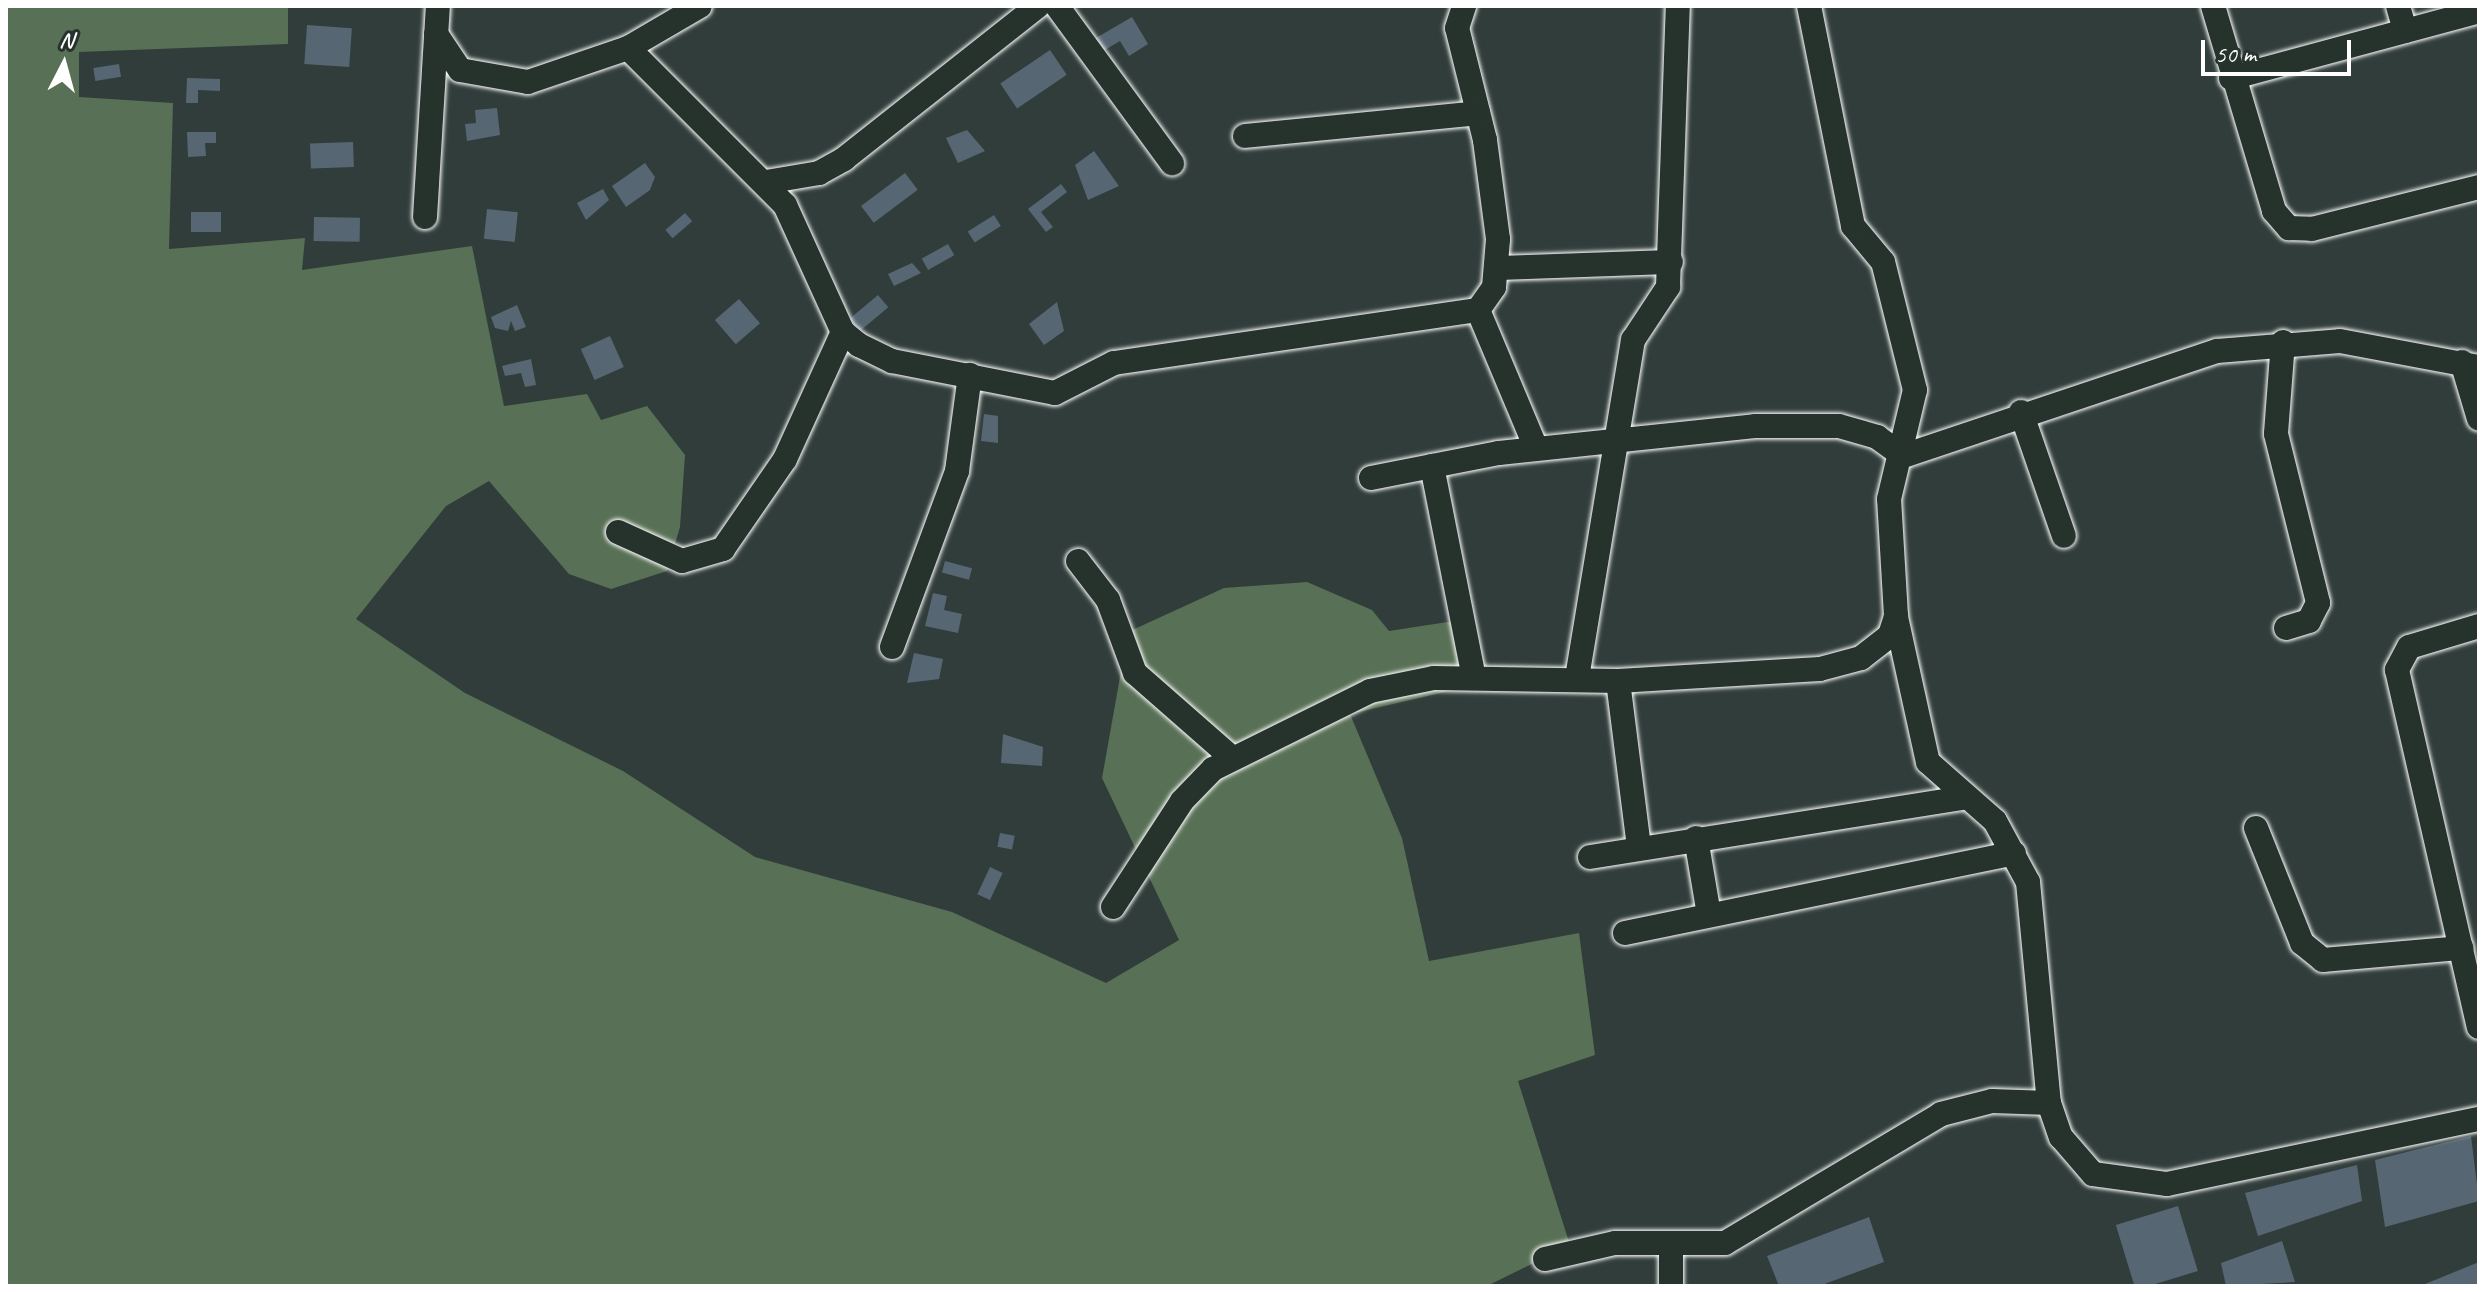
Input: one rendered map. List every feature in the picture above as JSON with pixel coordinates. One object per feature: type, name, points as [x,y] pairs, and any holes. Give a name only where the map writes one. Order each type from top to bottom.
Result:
[{"type":"street","points":[[425,217],[438,6]]},
{"type":"street","points":[[436,34],[460,70],[498,81],[558,77],[628,48],[700,6]]},
{"type":"street","points":[[766,182],[819,173],[844,159],[1038,6]]},
{"type":"street","points":[[1057,6],[1172,163]]},
{"type":"street","points":[[1464,6],[1457,28],[1478,113],[1496,214],[1497,268],[1478,310],[1536,448]]},
{"type":"street","points":[[1577,678],[1633,340],[1663,298],[1671,262],[1678,6]]},
{"type":"street","points":[[1809,6],[1853,226],[1883,262],[1910,356],[1915,390],[1888,521],[1896,616],[1928,762],[1995,821],[2014,853],[2031,898],[2049,1103],[2061,1137],[2093,1174],[2136,1183],[2167,1184],[2479,1119]]},
{"type":"street","points":[[2213,6],[2231,78],[2274,211],[2289,228],[2312,229],[2479,187]]},
{"type":"street","points":[[2398,6],[2405,31]]},
{"type":"street","points":[[2231,78],[2479,11]]},
{"type":"street","points":[[628,48],[766,182],[801,230],[843,332],[892,361],[1069,392],[1114,363],[1478,310]]},
{"type":"street","points":[[1245,136],[1478,113]]},
{"type":"street","points":[[1497,268],[1671,262]]},
{"type":"street","points":[[618,532],[682,561],[723,549],[785,459],[843,332]]},
{"type":"street","points":[[1903,456],[2021,412],[2188,359],[2283,342],[2402,348],[2471,365],[2479,419]]},
{"type":"street","points":[[2283,342],[2276,434],[2318,603],[2309,621],[2286,628]]},
{"type":"street","points":[[892,647],[957,471],[970,375]]},
{"type":"street","points":[[2021,412],[2064,536]]},
{"type":"street","points":[[1371,478],[1616,437],[1839,426],[1877,437],[1903,456]]},
{"type":"street","points":[[1432,466],[1474,678]]},
{"type":"street","points":[[1078,561],[1108,600],[1135,673],[1231,757]]},
{"type":"street","points":[[1113,907],[1182,801],[1231,757],[1370,691],[1474,678],[1618,681],[1842,666],[1878,649],[1896,616]]},
{"type":"street","points":[[2479,626],[2409,647],[2397,670],[2479,1027]]},
{"type":"street","points":[[1618,681],[1639,848]]},
{"type":"street","points":[[1590,857],[1967,797]]},
{"type":"street","points":[[2256,828],[2302,943],[2323,960],[2461,948]]},
{"type":"street","points":[[1696,838],[1709,915]]},
{"type":"street","points":[[1625,933],[2014,853]]},
{"type":"street","points":[[1545,1259],[1615,1243],[1705,1248],[1744,1236],[1941,1114],[1992,1101],[2049,1103]]},
{"type":"street","points":[[1671,1246],[1671,1286]]},
{"type":"green space","points":[[6,6],[288,6],[288,44],[79,52],[79,97],[173,103],[169,249],[305,238],[302,270],[472,246],[504,406],[587,394],[601,420],[647,406],[685,455],[680,527],[667,571],[611,589],[569,574],[489,481],[446,506],[356,619],[465,693],[623,771],[755,857],[952,912],[1106,983],[1179,940],[1102,778],[1128,632],[1224,588],[1307,582],[1372,610],[1389,631],[1454,621],[1462,688],[1350,714],[1402,838],[1429,961],[1579,933],[1595,1055],[1518,1081],[1570,1245],[1487,1286],[6,1286]]},
{"type":"building","points":[[1132,17],[1148,44],[1129,56],[1120,41],[1096,55],[1089,42]]},
{"type":"building","points":[[307,25],[352,28],[349,67],[304,64]]},
{"type":"building","points":[[1050,50],[1067,75],[1017,108],[1000,84]]},
{"type":"building","points":[[119,64],[121,77],[95,81],[93,68]]},
{"type":"building","points":[[187,78],[220,79],[220,91],[198,90],[198,103],[186,103]]},
{"type":"building","points":[[497,108],[500,135],[467,141],[465,124],[476,123],[475,110]]},
{"type":"building","points":[[967,130],[985,151],[958,163],[946,138]]},
{"type":"building","points":[[187,132],[216,132],[216,143],[205,143],[206,156],[188,157]]},
{"type":"building","points":[[353,142],[354,167],[311,168],[310,144]]},
{"type":"building","points":[[1094,151],[1119,186],[1088,200],[1075,165]]},
{"type":"building","points":[[645,163],[655,177],[650,190],[626,207],[612,186]]},
{"type":"building","points":[[905,173],[918,190],[874,223],[861,206]]},
{"type":"building","points":[[1061,184],[1067,192],[1041,212],[1053,227],[1046,232],[1028,209]]},
{"type":"building","points":[[603,189],[609,200],[586,220],[577,203]]},
{"type":"building","points":[[487,209],[518,212],[515,242],[484,239]]},
{"type":"building","points":[[191,212],[221,212],[221,232],[191,232]]},
{"type":"building","points":[[685,213],[692,221],[673,238],[665,230]]},
{"type":"building","points":[[994,215],[1001,226],[975,242],[968,231]]},
{"type":"building","points":[[314,217],[360,218],[360,242],[314,241]]},
{"type":"building","points":[[948,244],[954,255],[928,270],[922,259]]},
{"type":"building","points":[[912,263],[921,273],[894,286],[888,274]]},
{"type":"building","points":[[878,295],[888,307],[860,331],[850,319]]},
{"type":"building","points":[[739,299],[760,323],[736,344],[715,320]]},
{"type":"building","points":[[1057,302],[1064,331],[1044,345],[1029,324]]},
{"type":"building","points":[[517,305],[526,327],[515,331],[511,321],[508,331],[495,328],[491,317]]},
{"type":"building","points":[[610,336],[624,367],[595,380],[581,349]]},
{"type":"building","points":[[531,359],[536,385],[525,387],[521,373],[505,376],[502,366]]},
{"type":"building","points":[[984,414],[998,416],[998,443],[981,441]]},
{"type":"building","points":[[945,561],[972,568],[969,580],[942,573]]},
{"type":"building","points":[[933,593],[947,596],[944,610],[962,614],[958,633],[925,626]]},
{"type":"building","points":[[914,653],[943,659],[939,679],[907,683]]},
{"type":"building","points":[[1003,734],[1043,747],[1042,766],[1001,763]]},
{"type":"building","points":[[1000,833],[1015,836],[1012,850],[997,847]]},
{"type":"building","points":[[990,867],[1003,873],[990,900],[977,894]]},
{"type":"building","points":[[2471,1136],[2479,1201],[2385,1227],[2375,1160]]},
{"type":"building","points":[[2357,1165],[2362,1201],[2258,1236],[2245,1193]]},
{"type":"building","points":[[2178,1206],[2198,1271],[2149,1286],[2134,1286],[2116,1225]]},
{"type":"building","points":[[1869,1217],[1884,1262],[1819,1286],[1779,1286],[1767,1256]]},
{"type":"building","points":[[2282,1241],[2295,1282],[2226,1286],[2221,1263]]},
{"type":"building","points":[[2479,1262],[2479,1286],[2425,1286],[2425,1284]]}]
